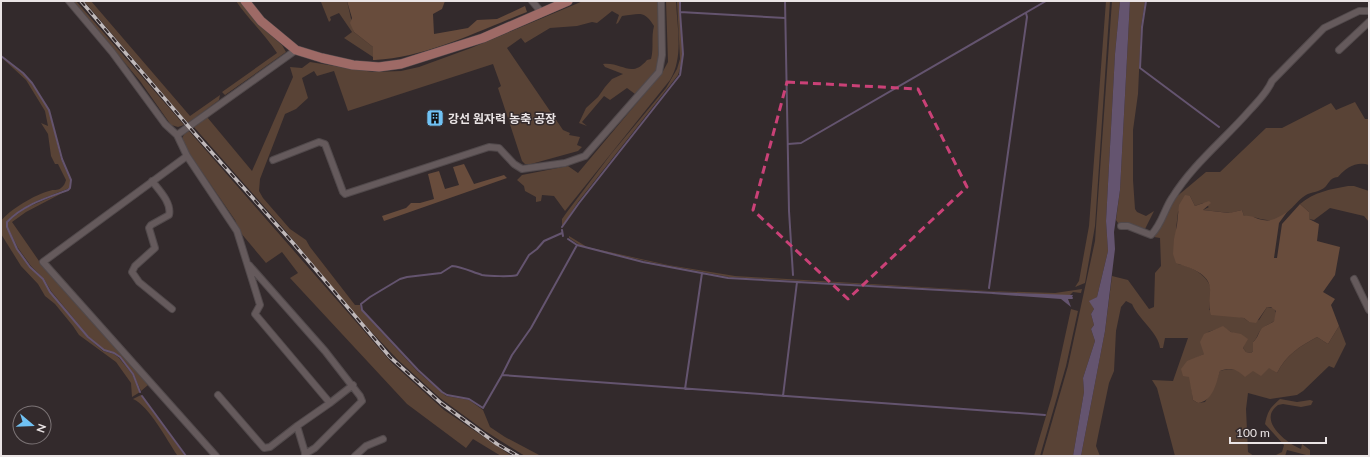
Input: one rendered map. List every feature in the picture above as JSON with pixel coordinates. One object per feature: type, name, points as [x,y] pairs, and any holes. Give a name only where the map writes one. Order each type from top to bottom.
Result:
[{"type":"main road","points":[[245,1],[261,21],[296,50],[309,55],[353,65],[390,66],[401,64],[483,38],[568,1]]},
{"type":"street","points":[[69,1],[112,52],[164,124],[177,135],[178,142],[186,156],[237,231],[260,305],[255,314],[330,403]]},
{"type":"street","points":[[532,1],[542,13]]},
{"type":"street","points":[[274,160],[322,142],[325,144],[343,192],[346,194],[489,147],[500,148],[522,169],[565,163],[585,156],[659,72],[662,55],[661,1]]},
{"type":"street","points":[[1121,226],[1128,226],[1151,235],[1158,227],[1172,198],[1196,166],[1238,124],[1268,89],[1272,81],[1324,28],[1359,11],[1369,11]]},
{"type":"street","points":[[1339,50],[1369,22]]},
{"type":"street","points":[[177,135],[296,50]]},
{"type":"street","points":[[186,156],[42,262],[216,456]]},
{"type":"street","points":[[152,181],[164,197],[170,212],[169,215],[151,225],[149,228],[154,248],[135,266],[132,272],[139,282],[172,309]]},
{"type":"street","points":[[247,262],[353,385],[362,401],[315,448],[305,455],[297,426]]},
{"type":"street","points":[[1354,279],[1369,310]]},
{"type":"street","points":[[218,395],[264,448],[270,447],[353,385]]},
{"type":"street","points":[[355,456],[366,446],[383,439]]},
{"type":"highlighted area","points":[[787,82],[918,89],[967,187],[848,299],[753,210]]},
{"type":"shaded area","points":[[73,1],[76,1],[184,125],[178,127],[171,125],[140,81]]},
{"type":"shaded area","points":[[84,1],[91,1],[190,116],[220,95],[219,100],[188,123]]},
{"type":"shaded area","points":[[236,1],[240,1],[258,24],[282,45],[286,52],[225,95],[222,92],[277,53]]},
{"type":"shaded area","points":[[347,1],[354,32],[373,47],[373,57],[344,38],[352,32],[339,13],[330,17],[331,20],[329,22],[321,2]]},
{"type":"shaded area","points":[[347,1],[445,1],[442,9],[433,14],[434,34],[468,28],[477,20],[497,19],[525,6],[527,12],[433,49],[395,58],[373,60],[373,47],[354,32],[350,23],[352,18]]},
{"type":"shaded area","points":[[583,1],[659,1],[660,58],[656,70],[635,94],[627,88],[610,100],[604,96],[582,122],[587,126],[579,123],[586,108],[598,97],[612,79],[623,74],[605,67],[603,64],[616,65],[631,69],[641,66],[647,60],[651,59],[654,26],[647,17],[641,14],[622,16],[616,24],[619,15],[612,11],[597,23],[592,22],[577,26],[550,28],[525,43],[521,38],[507,48],[563,130],[570,133],[569,135],[580,137],[577,145],[582,147],[578,151],[531,164],[525,164],[522,161],[498,88],[501,86],[493,64],[348,111],[334,71],[317,76],[314,71],[302,78],[308,98],[296,109],[285,114],[260,179],[259,191],[263,198],[290,229],[306,240],[355,305],[360,305],[361,310],[417,371],[446,396],[469,400],[483,410],[490,427],[505,437],[541,456],[525,456],[485,431],[440,398],[397,359],[352,311],[284,229],[193,126],[207,117],[252,171],[293,77],[290,67],[302,68],[310,62],[373,72],[401,71],[419,67],[471,48]]},
{"type":"shaded area","points":[[666,1],[676,1],[679,42],[677,62],[670,80],[565,211],[554,196],[542,195],[541,201],[536,202],[536,197],[525,191],[524,186],[517,180],[522,175],[568,166],[578,173],[662,73],[668,62]]},
{"type":"shaded area","points":[[677,1],[679,1],[683,48],[681,66],[678,75],[578,202],[562,227],[562,219],[567,212],[611,154],[666,88],[677,69],[680,59]]},
{"type":"shaded area","points":[[1106,1],[1110,1],[1095,226],[1085,283],[1075,287],[1079,281],[1089,226]]},
{"type":"shaded area","points":[[1112,1],[1120,1],[1115,54],[1106,221],[1108,251],[1097,297],[1090,301],[1094,309],[1091,314],[1094,325],[1091,329],[1095,341],[1083,378],[1084,392],[1073,456],[1042,456],[1068,366],[1095,241]]},
{"type":"shaded area","points":[[1120,1],[1130,1],[1120,190],[1114,232],[1115,249],[1105,331],[1081,456],[1073,456],[1084,392],[1083,378],[1095,341],[1091,329],[1094,325],[1091,314],[1094,309],[1089,301],[1097,297],[1108,251],[1106,221],[1115,54]]},
{"type":"shaded area","points":[[1130,1],[1145,1],[1141,27],[1138,94],[1133,130],[1133,180],[1135,209],[1137,212],[1146,216],[1154,211],[1145,229],[1125,223],[1118,223],[1116,220],[1120,190]]},
{"type":"shaded area","points":[[1,57],[23,74],[31,83],[49,110],[61,159],[70,180],[70,188],[27,206],[6,222],[6,227],[17,249],[30,267],[43,279],[50,292],[88,338],[103,351],[114,354],[119,358],[132,374],[140,392],[132,397],[131,383],[116,362],[79,335],[55,304],[45,296],[38,284],[21,266],[1,234],[1,221],[10,212],[37,195],[51,190],[60,189],[66,180],[58,164],[55,164],[51,156],[48,134],[41,123],[48,126],[45,111],[26,80]]},
{"type":"shaded area","points":[[1355,102],[1365,119],[1369,119],[1369,165],[1360,164],[1348,168],[1338,177],[1331,180],[1324,188],[1306,195],[1285,214],[1273,220],[1244,216],[1242,210],[1230,213],[1203,210],[1209,207],[1203,203],[1195,206],[1190,196],[1178,212],[1176,229],[1178,264],[1194,269],[1204,276],[1210,286],[1211,291],[1209,310],[1244,318],[1249,322],[1259,320],[1267,307],[1274,308],[1277,315],[1274,321],[1260,331],[1253,342],[1253,351],[1251,353],[1246,352],[1243,348],[1247,339],[1223,327],[1208,332],[1204,354],[1192,360],[1190,377],[1193,400],[1198,403],[1205,402],[1214,387],[1220,371],[1231,369],[1253,371],[1269,367],[1277,373],[1289,356],[1311,340],[1317,337],[1328,344],[1339,326],[1346,344],[1334,368],[1329,366],[1297,395],[1270,399],[1248,393],[1246,409],[1248,452],[1254,456],[1175,456],[1157,388],[1152,380],[1173,381],[1188,338],[1165,338],[1163,348],[1160,348],[1159,342],[1152,331],[1132,304],[1126,301],[1121,307],[1116,331],[1114,371],[1109,383],[1096,446],[1100,456],[1081,456],[1105,331],[1112,276],[1128,280],[1149,309],[1154,307],[1155,273],[1161,266],[1160,238],[1154,237],[1175,198],[1206,172],[1220,172],[1266,128],[1282,128],[1331,103],[1336,110]]},
{"type":"shaded area","points":[[189,131],[392,363],[444,410],[512,456],[501,456],[473,439],[466,448],[407,404],[290,278],[298,273],[282,252],[266,263],[240,232],[235,220],[187,150],[183,142],[183,137]]},
{"type":"shaded area","points":[[464,164],[474,184],[504,175],[507,178],[384,221],[382,216],[406,208],[411,203],[420,203],[434,199],[428,174],[439,171],[445,189],[459,185],[453,167]]},
{"type":"shaded area","points":[[1348,186],[1354,186],[1369,191],[1369,222],[1364,216],[1330,208],[1314,220],[1309,219],[1309,212],[1300,204],[1317,194]]},
{"type":"shaded area","points":[[68,190],[26,212],[12,222],[39,261],[148,383],[148,385],[141,391],[133,373],[120,357],[114,353],[104,350],[89,337],[51,291],[44,279],[31,266],[18,248],[7,226],[8,221],[26,208]]},
{"type":"shaded area","points":[[1185,195],[1190,196],[1195,206],[1209,201],[1211,203],[1203,210],[1229,213],[1242,210],[1244,216],[1250,216],[1263,220],[1272,220],[1287,212],[1279,223],[1274,258],[1277,258],[1282,224],[1300,204],[1309,212],[1309,219],[1319,224],[1317,241],[1340,247],[1335,275],[1323,292],[1335,299],[1331,305],[1339,326],[1328,344],[1317,337],[1311,340],[1289,356],[1277,373],[1269,368],[1261,376],[1253,371],[1245,377],[1239,372],[1233,370],[1227,369],[1220,371],[1213,391],[1207,399],[1198,403],[1193,400],[1189,377],[1183,376],[1181,369],[1187,361],[1204,354],[1200,342],[1204,334],[1223,326],[1231,332],[1241,334],[1248,339],[1243,348],[1246,352],[1251,353],[1253,351],[1253,342],[1262,328],[1274,321],[1276,311],[1271,307],[1267,307],[1256,323],[1249,322],[1244,318],[1211,315],[1209,306],[1210,286],[1207,280],[1199,272],[1176,263],[1173,254],[1179,205]]},
{"type":"shaded area","points":[[569,236],[587,247],[668,265],[735,276],[989,291],[1055,293],[1082,289],[1081,293],[1073,292],[1070,295],[1054,295],[729,277],[650,262],[581,246],[569,238]]},
{"type":"shaded area","points":[[992,292],[1073,295],[1068,299],[1071,307],[1061,299],[992,294]]},
{"type":"shaded area","points":[[1071,309],[1078,311],[1066,366],[1040,456],[1034,456],[1052,396]]},
{"type":"shaded area","points":[[141,395],[185,456],[177,455],[151,416],[139,403],[133,399]]},
{"type":"shaded area","points":[[1280,399],[1297,402],[1313,401],[1311,405],[1301,407],[1283,404],[1278,405],[1272,411],[1271,417],[1272,424],[1276,430],[1288,442],[1301,449],[1302,444],[1310,450],[1310,456],[1287,450],[1285,456],[1274,456],[1282,452],[1284,445],[1265,424],[1270,410]]},
{"type":"waterway","points":[[680,1],[680,12]]},
{"type":"waterway","points":[[785,1],[789,211],[793,275]]},
{"type":"waterway","points":[[788,144],[801,143],[1046,1]]},
{"type":"waterway","points":[[1146,1],[1142,27],[1140,68],[1219,127]]},
{"type":"waterway","points":[[562,227],[579,203],[680,75],[683,54],[680,12],[785,18]]},
{"type":"waterway","points":[[989,288],[1027,17],[1026,13]]},
{"type":"waterway","points":[[1,56],[23,73],[32,83],[49,110],[62,159],[71,180],[70,188],[68,190],[51,196],[20,211],[7,222],[7,227],[17,249],[30,267],[43,279],[50,292],[88,337],[104,350],[114,353],[120,357],[133,374],[140,392]]},
{"type":"waterway","points":[[562,230],[563,236]]},
{"type":"waterway","points":[[562,233],[544,241],[529,255],[517,275],[482,275],[464,268],[452,266],[441,273],[400,279],[361,304],[362,310],[418,370],[442,392],[447,395],[469,399],[483,408],[502,375],[1045,415]]},
{"type":"waterway","points":[[568,239],[577,245]]},
{"type":"waterway","points":[[502,375],[512,355],[531,328],[577,245],[643,262],[728,278],[797,282]]},
{"type":"waterway","points":[[685,389],[702,273]]},
{"type":"waterway","points":[[783,396],[797,282],[994,293]]},
{"type":"waterway","points":[[1066,298],[1072,298]]},
{"type":"waterway","points":[[142,396],[186,456]]},
{"type":"railway","points":[[81,1],[189,127],[293,243],[390,357],[441,403],[497,444],[518,456]]},
{"type":"place","name":"강선 원자력 농축 공장","points":[[435,118]]}]
